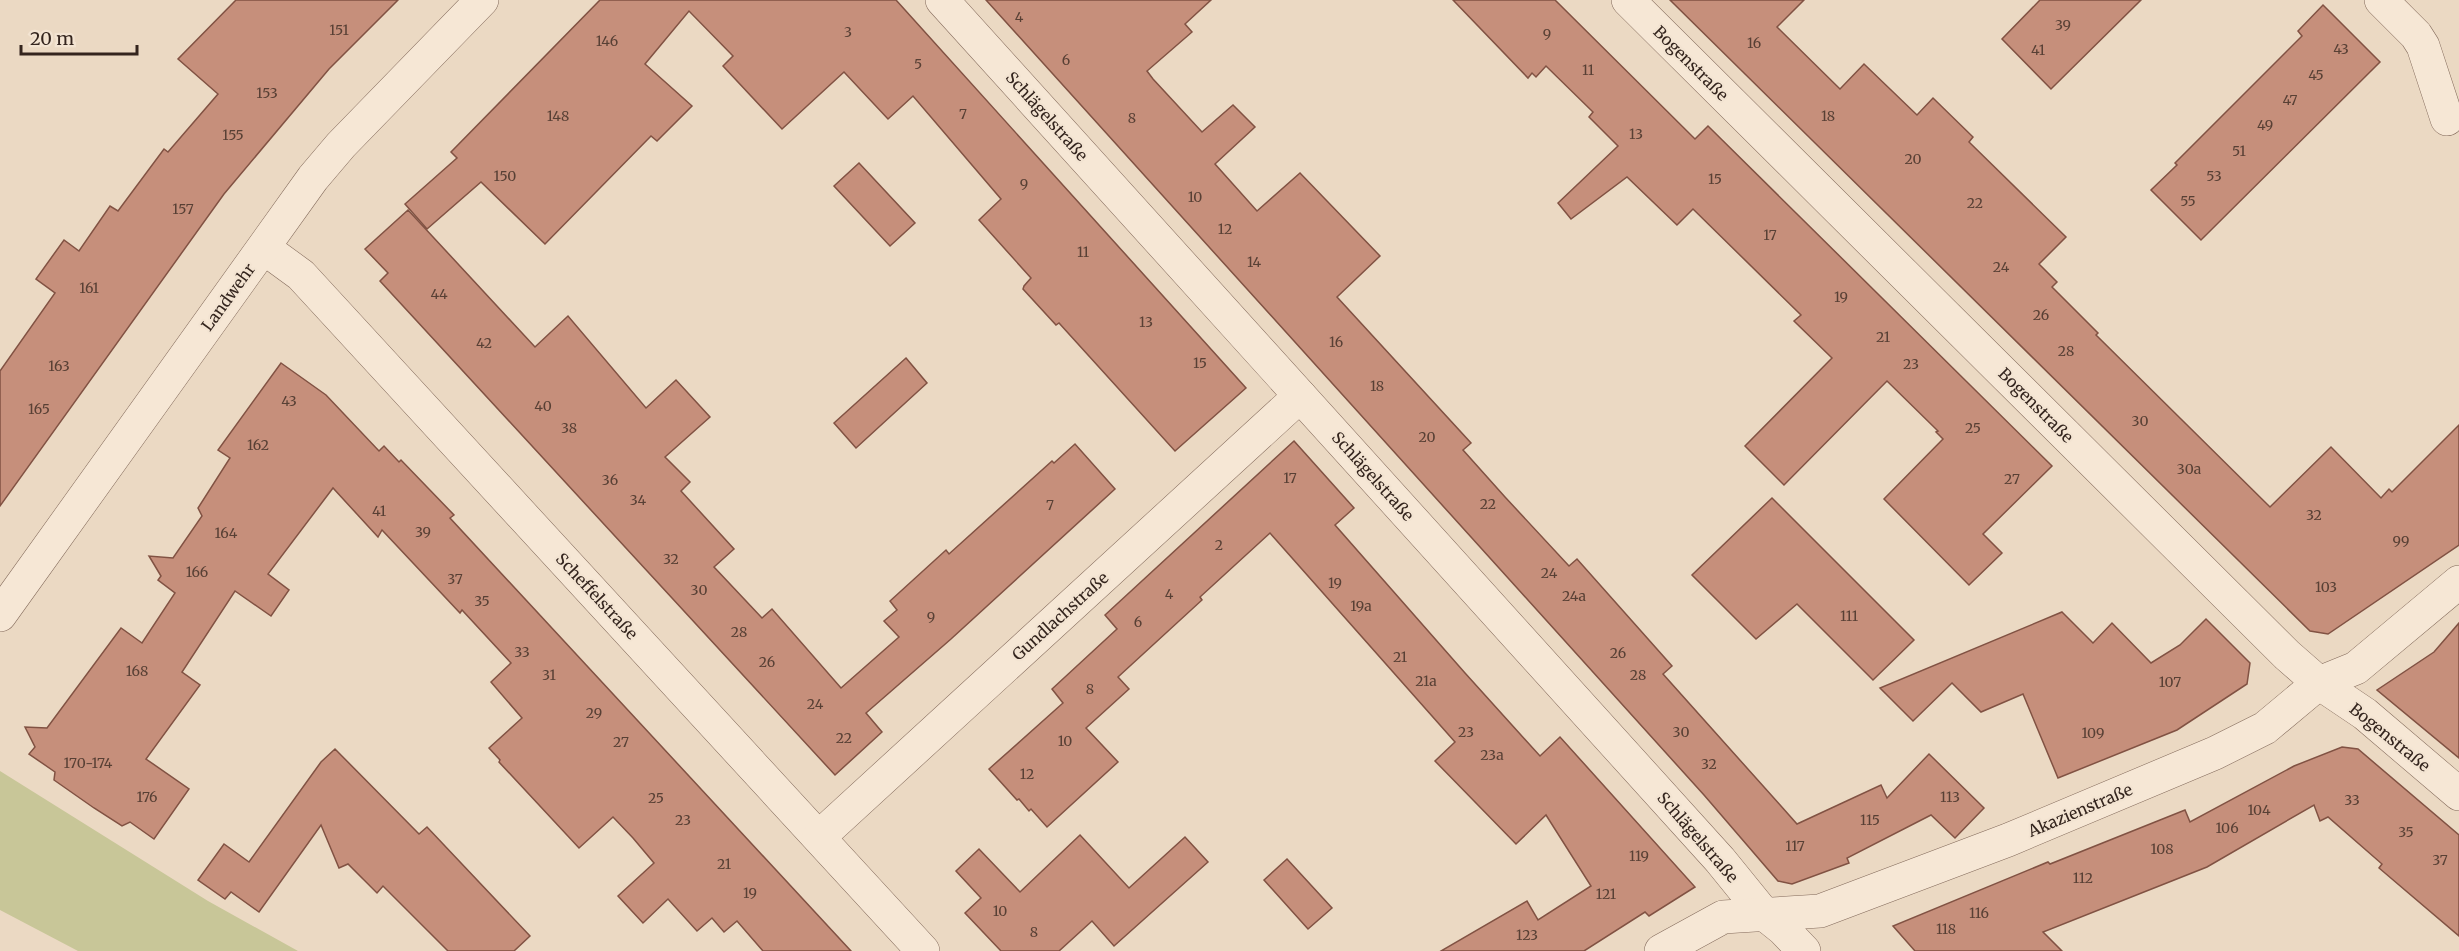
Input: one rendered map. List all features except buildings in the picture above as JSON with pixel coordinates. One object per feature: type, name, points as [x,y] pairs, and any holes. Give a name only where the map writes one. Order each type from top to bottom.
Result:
[{"type":"street","name":"Landwehr","points":[[0,615],[313,178],[341,145],[482,0]]},
{"type":"street","name":"Schlägelstraße","points":[[942,0],[1720,860],[1763,913],[1783,928],[1804,951]]},
{"type":"street","name":"Bogenstraße","points":[[1628,0],[2287,655],[2319,683],[2365,714],[2459,794]]},
{"type":"street","points":[[2381,0],[2416,35],[2423,46],[2447,119]]},
{"type":"street","name":"Scheffelstraße","points":[[264,248],[301,275],[923,951]]},
{"type":"street","name":"Gundlachstraße","points":[[819,837],[1300,396]]},
{"type":"street","name":"Akazienstraße","points":[[1661,951],[1723,917],[1820,911],[2008,840],[2215,753],[2265,728],[2319,683],[2356,668],[2459,582]]},
{"type":"shaded area","points":[[0,771],[208,901],[298,951],[78,951],[0,910]]}]
